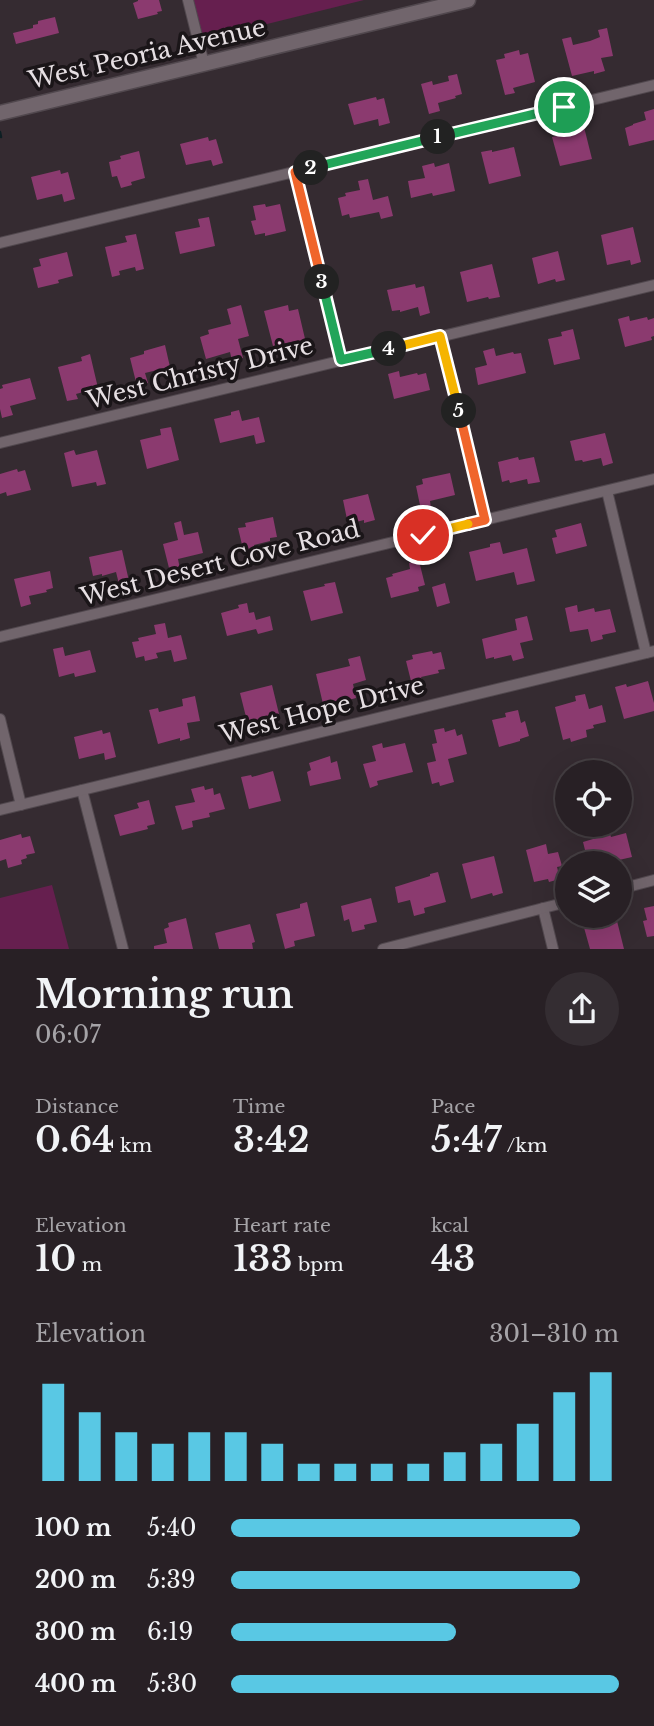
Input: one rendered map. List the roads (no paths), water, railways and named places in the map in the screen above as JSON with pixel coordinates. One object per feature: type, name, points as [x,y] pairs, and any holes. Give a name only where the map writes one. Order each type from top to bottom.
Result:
[{"type":"main road","name":"West Peoria Avenue","points":[[0,113],[468,0]]},
{"type":"street","points":[[188,0],[204,64]]},
{"type":"street","points":[[0,243],[654,85]]},
{"type":"street","points":[[295,172],[341,360]]},
{"type":"street","name":"West Christy Drive","points":[[0,443],[654,285]]},
{"type":"street","points":[[440,336],[485,520]]},
{"type":"street","name":"West Desert Cove Road","points":[[0,637],[654,479]]},
{"type":"street","points":[[607,491],[650,652]]},
{"type":"street","name":"West Hope Drive","points":[[0,810],[650,652]]},
{"type":"street","points":[[0,719],[21,805]]},
{"type":"street","points":[[82,790],[122,949]]},
{"type":"street","points":[[632,886],[654,880]]},
{"type":"street","points":[[383,949],[555,905]]},
{"type":"street","points":[[543,908],[553,949]]},
{"type":"waterway","points":[[0,132],[1,137]]}]
